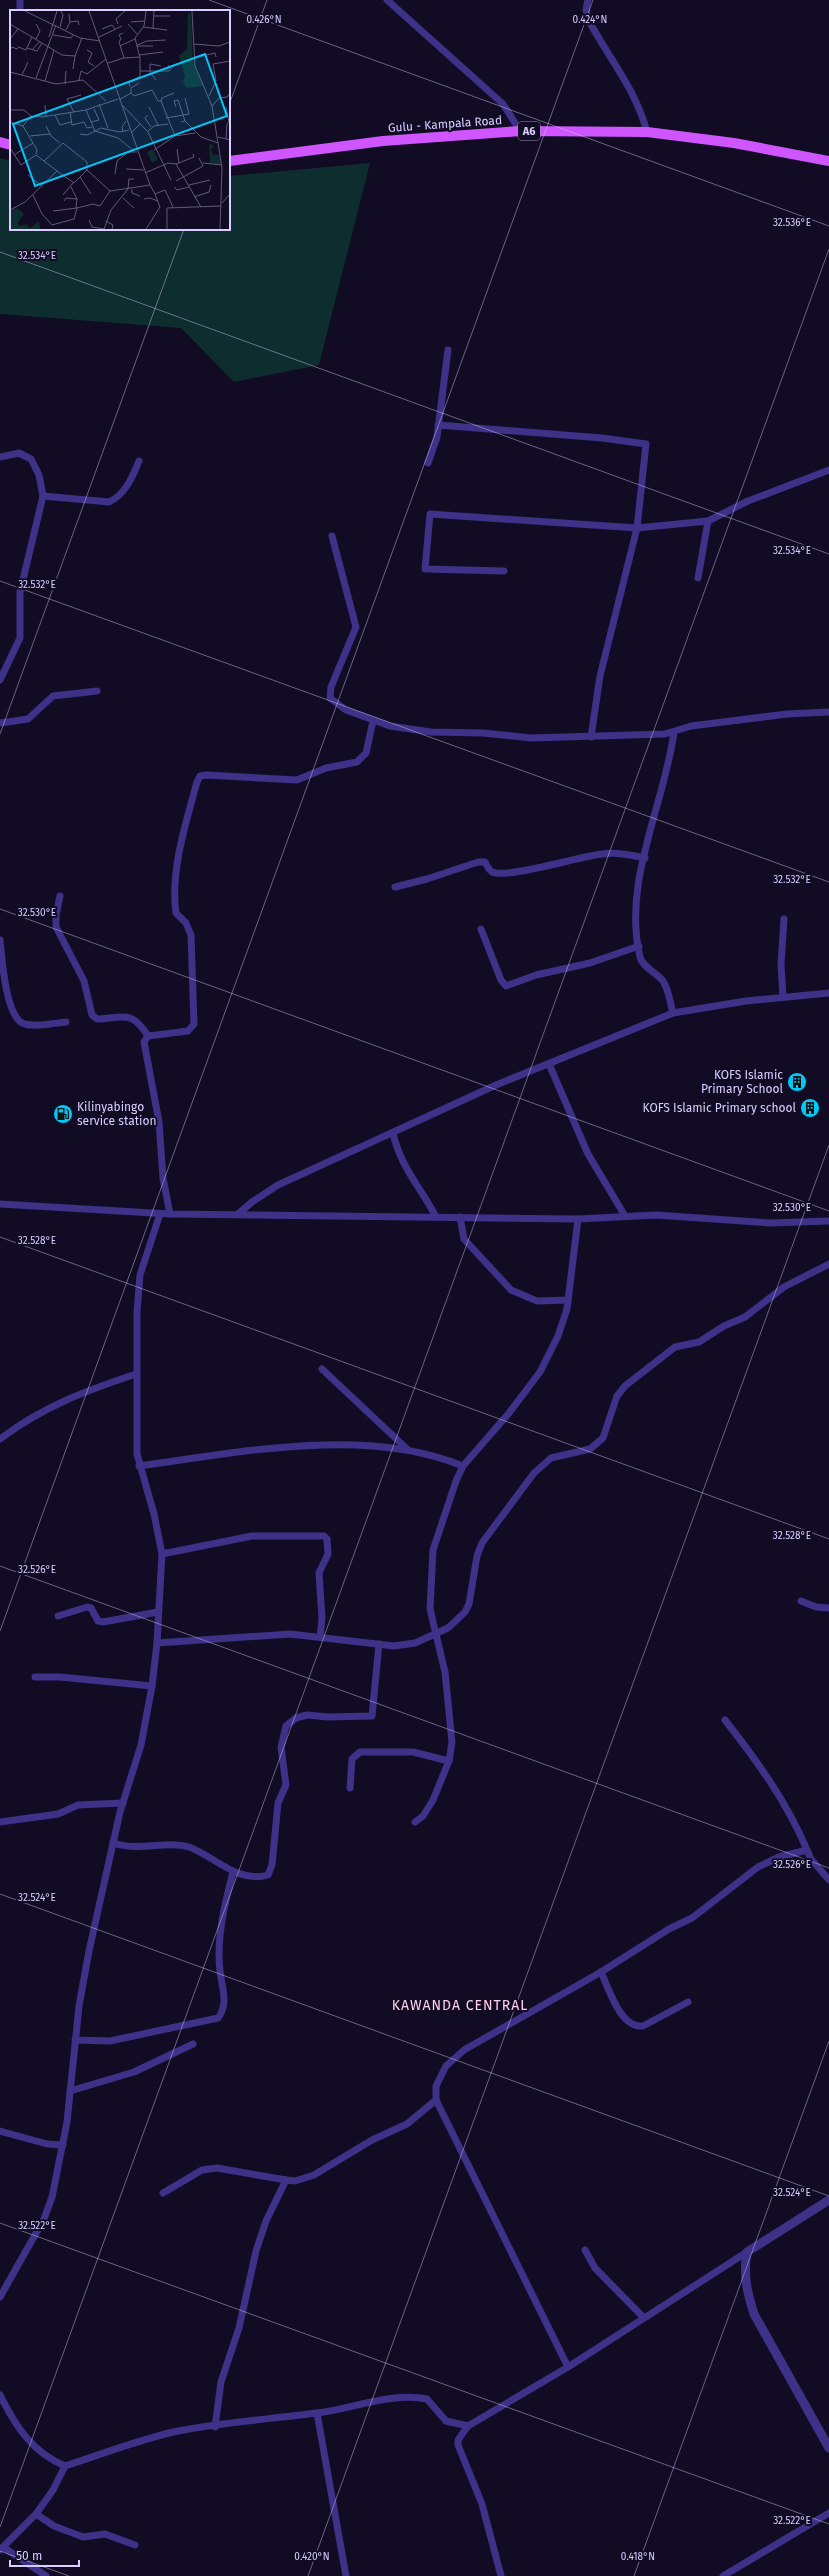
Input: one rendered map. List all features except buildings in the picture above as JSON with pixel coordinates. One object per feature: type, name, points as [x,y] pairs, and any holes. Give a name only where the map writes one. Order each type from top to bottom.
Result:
[{"type":"main road","name":"Gulu - Kampala Road","points":[[230,161],[383,141],[520,131],[647,132],[734,143],[829,161]]},
{"type":"street","points":[[387,0],[503,104],[520,131]]},
{"type":"street","points":[[588,0],[586,10],[589,21],[642,111],[647,132]]},
{"type":"street","points":[[428,463],[438,425],[448,350]]},
{"type":"street","points":[[438,425],[602,438],[646,444],[637,528],[600,676],[591,737]]},
{"type":"street","points":[[0,457],[19,453],[31,459],[40,475],[43,496],[20,592],[20,638],[0,680]]},
{"type":"street","points":[[43,496],[109,502],[118,496],[132,479],[140,461]]},
{"type":"street","points":[[504,571],[424,569],[430,514],[637,528],[708,521],[748,501],[829,470]]},
{"type":"street","points":[[698,578],[708,521]]},
{"type":"street","points":[[332,536],[356,627],[331,687],[330,698],[346,710],[373,721],[390,726],[431,732],[483,733],[531,738],[591,737],[674,732],[691,726],[787,714],[829,712]]},
{"type":"street","points":[[0,723],[28,719],[53,696],[96,691]]},
{"type":"street","points":[[170,1214],[163,1178],[159,1122],[144,1042],[148,1036],[188,1030],[194,1024],[191,935],[186,923],[176,913],[175,886],[178,865],[198,778],[206,775],[297,780],[326,768],[357,762],[366,753],[373,721]]},
{"type":"street","points":[[673,1013],[665,985],[643,962],[639,946],[635,903],[670,761],[674,732]]},
{"type":"street","points":[[395,888],[478,862],[485,862],[490,870],[496,873],[537,868],[603,854],[619,853],[645,858]]},
{"type":"street","points":[[60,896],[56,915],[56,928],[84,981],[92,1015],[97,1019],[127,1016],[137,1021],[148,1036]]},
{"type":"street","points":[[782,997],[781,964],[784,919]]},
{"type":"street","points":[[481,929],[506,986],[536,975],[590,963],[639,946]]},
{"type":"street","points":[[0,940],[5,985],[20,1020],[26,1024],[66,1022]]},
{"type":"street","points":[[238,1214],[256,1199],[278,1185],[549,1064],[673,1013],[703,1006],[829,993]]},
{"type":"street","points":[[549,1064],[588,1154],[625,1216]]},
{"type":"street","points":[[393,1134],[405,1169],[421,1191],[436,1217]]},
{"type":"street","points":[[0,1204],[160,1214],[578,1219],[656,1214],[770,1223],[829,1221]]},
{"type":"street","points":[[0,2298],[44,2219],[52,2197],[63,2145],[75,2040],[89,1951],[123,1803],[141,1745],[152,1686],[157,1643],[162,1554],[154,1514],[139,1466],[136,1374],[140,1275],[160,1214]]},
{"type":"street","points":[[460,1217],[464,1239],[511,1290],[529,1299],[568,1300]]},
{"type":"street","points":[[415,1822],[423,1816],[433,1800],[449,1761],[452,1723],[445,1672],[430,1602],[433,1550],[456,1481],[463,1466],[509,1413],[540,1372],[558,1336],[568,1300],[578,1219]]},
{"type":"street","points":[[157,1643],[273,1634],[304,1634],[394,1646],[415,1643],[448,1628],[465,1612],[469,1604],[476,1556],[482,1543],[506,1514],[522,1486],[551,1458],[590,1449],[603,1438],[617,1396],[625,1386],[674,1347],[699,1342],[724,1326],[745,1317],[784,1287],[829,1264]]},
{"type":"street","points":[[322,1369],[407,1449]]},
{"type":"street","points":[[0,1439],[51,1405],[79,1392],[136,1374]]},
{"type":"street","points":[[139,1466],[304,1446],[374,1446],[407,1449],[442,1457],[463,1466]]},
{"type":"street","points":[[162,1554],[252,1536],[324,1536],[327,1539],[328,1554],[319,1573],[322,1618],[320,1637]]},
{"type":"street","points":[[801,1601],[816,1607],[829,1608]]},
{"type":"street","points":[[58,1616],[87,1607],[91,1608],[98,1621],[103,1622],[158,1612]]},
{"type":"street","points":[[113,1843],[125,1847],[141,1848],[182,1846],[201,1852],[233,1872],[247,1875],[265,1876],[271,1870],[278,1803],[286,1784],[287,1774],[282,1760],[281,1747],[286,1726],[296,1718],[307,1715],[328,1717],[372,1716],[379,1644]]},
{"type":"street","points":[[35,1677],[60,1677],[152,1686]]},
{"type":"street","points":[[725,1720],[759,1765],[786,1806],[811,1860],[829,1880]]},
{"type":"street","points":[[350,1788],[352,1759],[360,1752],[413,1752],[449,1761]]},
{"type":"street","points":[[0,1822],[58,1814],[78,1805],[123,1803]]},
{"type":"street","points":[[568,2367],[436,2100],[436,2086],[446,2066],[464,2050],[601,1972],[703,1911],[758,1867],[779,1858],[806,1850]]},
{"type":"street","points":[[75,2040],[110,2041],[218,2018],[224,2011],[225,2000],[220,1971],[219,1946],[233,1872]]},
{"type":"street","points":[[601,1972],[623,2017],[638,2026],[643,2026],[688,2002]]},
{"type":"street","points":[[70,2092],[134,2072],[193,2044]]},
{"type":"street","points":[[163,2193],[202,2170],[218,2168],[286,2180],[295,2180],[314,2175],[372,2140],[407,2124],[436,2100]]},
{"type":"street","points":[[0,2131],[48,2144],[63,2145]]},
{"type":"street","points":[[215,2427],[221,2382],[239,2328],[258,2245],[266,2221],[286,2180]]},
{"type":"street","points":[[501,2576],[482,2504],[458,2445],[458,2440],[468,2426],[568,2367],[643,2317],[829,2200]]},
{"type":"street","points":[[585,2250],[600,2274],[643,2317]]},
{"type":"street","points":[[747,2252],[744,2271],[746,2290],[754,2314],[829,2448]]},
{"type":"street","points":[[0,2395],[14,2423],[36,2450],[66,2466]]},
{"type":"street","points":[[46,2576],[1,2549],[36,2514],[66,2466],[161,2436],[268,2418],[317,2413],[358,2404],[421,2398],[433,2403],[437,2413],[446,2421],[468,2426]]},
{"type":"street","points":[[317,2413],[346,2576]]},
{"type":"street","points":[[723,2576],[829,2513]]},
{"type":"street","points":[[36,2514],[54,2526],[83,2537],[105,2534],[135,2545]]},
{"type":"green space","points":[[0,158],[10,161],[10,230],[230,230],[230,176],[370,163],[319,365],[234,382],[181,328],[0,314]]},
{"type":"place","name":"KOFS Islamic Primary School","points":[[797,1082]]},
{"type":"place","name":"KOFS Islamic Primary school","points":[[810,1108]]},
{"type":"place","name":"Kilinyabingo service station","points":[[63,1114]]},
{"type":"district","name":"KAWANDA CENTRAL","points":[[460,2005]]}]
